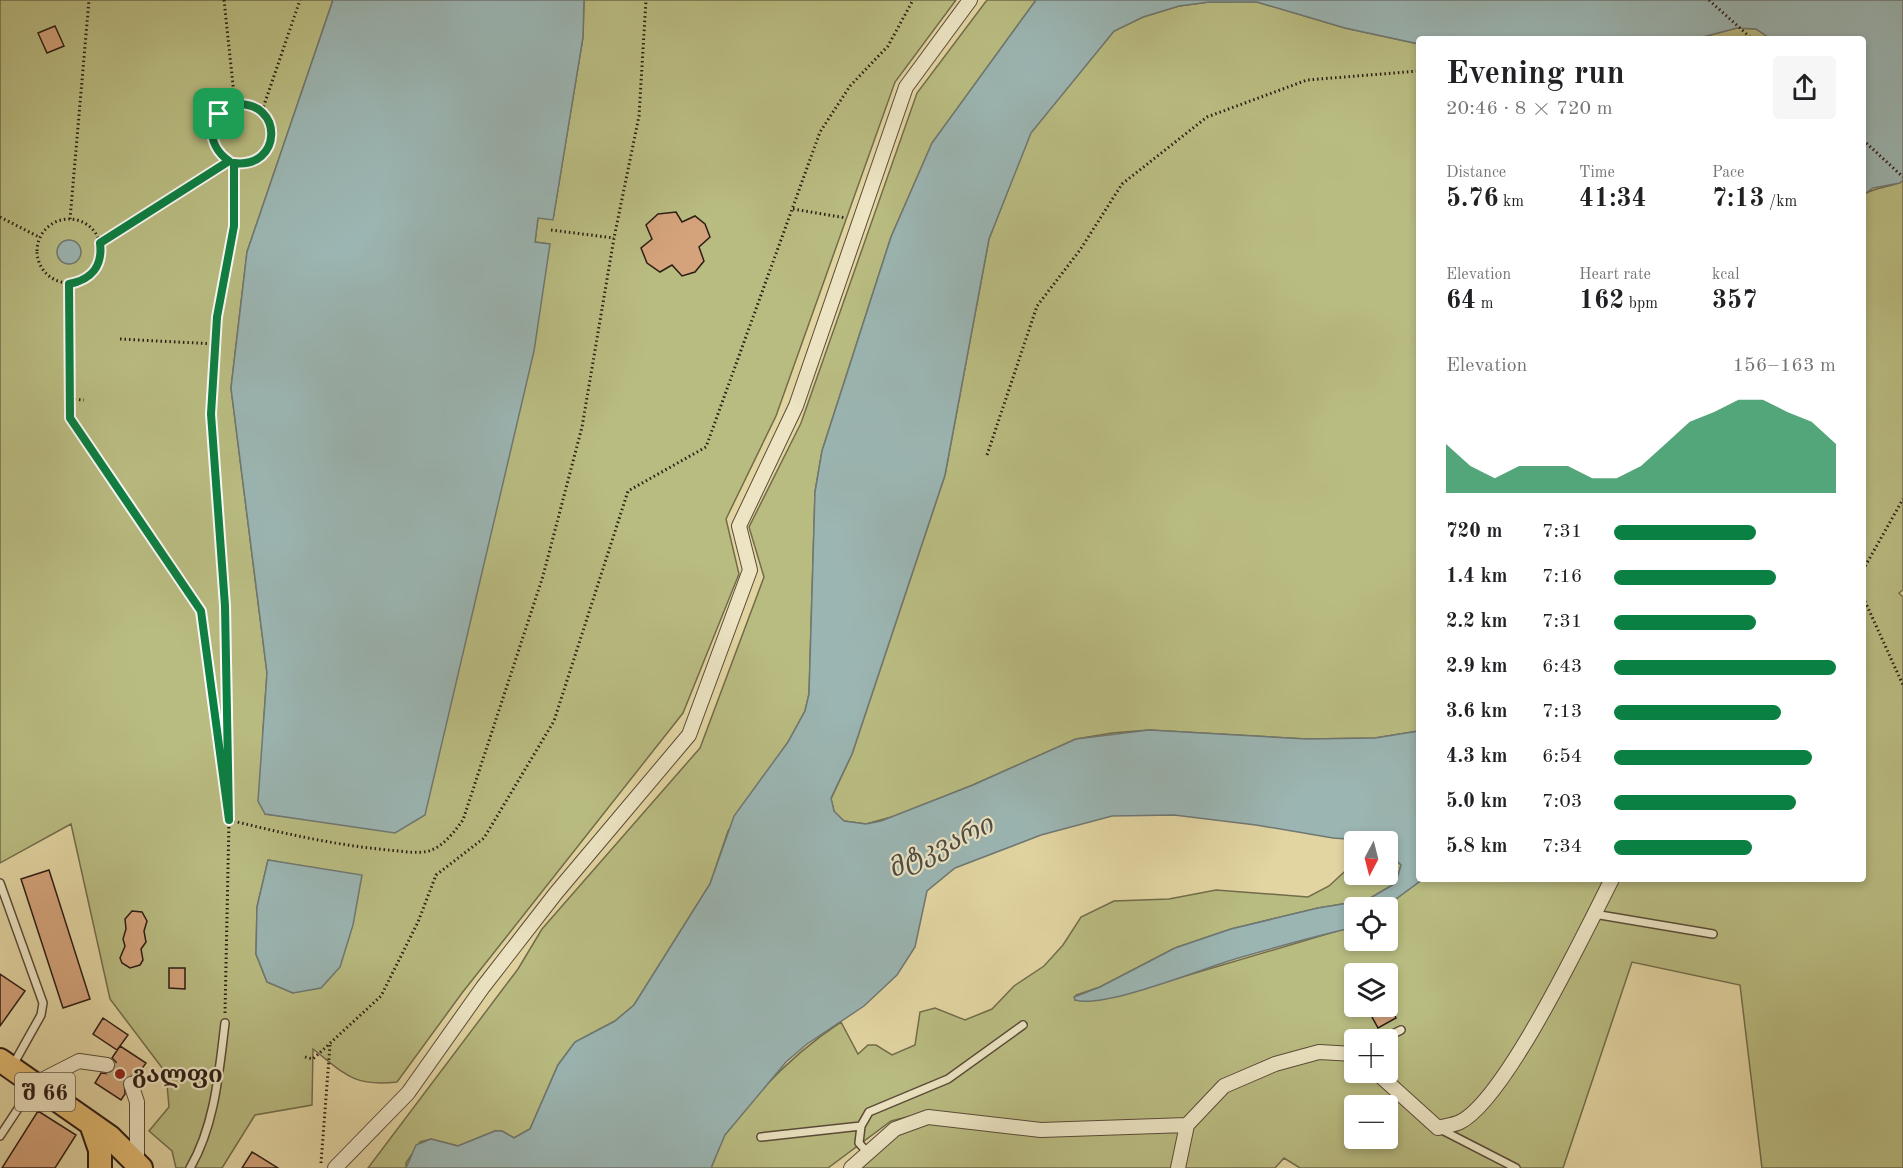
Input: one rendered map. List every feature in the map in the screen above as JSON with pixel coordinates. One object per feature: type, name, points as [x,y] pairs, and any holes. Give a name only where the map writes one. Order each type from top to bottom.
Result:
[{"type":"main road","name":"შ 66","points":[[6,1064],[118,1144],[139,1165]]},
{"type":"main road","name":"შ 66","points":[[91,1124],[100,1150],[100,1168]]},
{"type":"street","points":[[335,1168],[408,1093],[483,987],[556,893],[689,735],[750,570],[740,526],[796,406],[906,87],[970,0]]},
{"type":"street","points":[[1388,1083],[1438,1128],[1461,1122],[1485,1100],[1527,1040],[1610,882]]},
{"type":"street","points":[[1178,1168],[1187,1125],[1224,1086],[1275,1064],[1319,1052],[1344,1053]]},
{"type":"street","points":[[34,1084],[79,1061],[107,1065]]},
{"type":"street","points":[[131,1084],[137,1102],[139,1165]]},
{"type":"street","points":[[851,1168],[895,1129],[928,1117],[1041,1130],[1187,1125]]},
{"type":"lane","points":[[0,883],[43,1004],[41,1016],[6,1064]]},
{"type":"lane","points":[[1594,914],[1713,934]]},
{"type":"lane","points":[[190,1168],[200,1150],[216,1095],[225,1023]]},
{"type":"lane","points":[[868,1153],[859,1143],[861,1126],[869,1112],[948,1079],[1023,1025]]},
{"type":"lane","points":[[0,1136],[34,1084]]},
{"type":"lane","points":[[761,1137],[861,1126]]},
{"type":"lane","points":[[1438,1128],[1516,1168]]},
{"type":"path","points":[[70,219],[89,0]]},
{"type":"path","points":[[224,0],[235,104]]},
{"type":"path","points":[[262,111],[300,0]]},
{"type":"path","points":[[229,820],[300,837],[358,847],[418,852],[431,850],[447,841],[463,820],[543,576],[571,474],[596,357],[614,238],[639,116],[646,0]]},
{"type":"path","points":[[305,1057],[313,1059],[381,996],[418,922],[436,875],[484,838],[554,721],[628,491],[706,447],[820,132],[850,86],[888,46],[913,0]]},
{"type":"path","points":[[1709,0],[1748,36]]},
{"type":"path","points":[[987,456],[1037,306],[1080,250],[1122,184],[1207,117],[1307,80],[1416,71]]},
{"type":"path","points":[[235,104],[244,104],[262,111],[271,126],[270,144],[266,152],[252,162],[229,161],[215,148],[211,130],[219,114],[235,104]]},
{"type":"path","points":[[1866,144],[1903,177]]},
{"type":"path","points":[[100,243],[229,161]]},
{"type":"path","points":[[225,1023],[229,820],[225,606],[211,414],[217,317],[234,226],[234,163]]},
{"type":"path","points":[[793,209],[859,220]]},
{"type":"path","points":[[0,217],[39,237]]},
{"type":"path","points":[[70,219],[89,226],[100,243],[99,262],[94,271],[87,278],[69,284],[58,282],[41,268],[36,247],[39,237],[52,223],[70,219]]},
{"type":"path","points":[[551,230],[614,238]]},
{"type":"path","points":[[69,284],[70,418],[201,611],[229,820]]},
{"type":"path","points":[[120,339],[215,344]]},
{"type":"path","points":[[69,399],[84,400]]},
{"type":"path","points":[[1866,565],[1903,499]]},
{"type":"path","points":[[1866,604],[1903,685]]},
{"type":"path","points":[[320,1168],[330,1045]]},
{"type":"green space","points":[[0,0],[333,0],[247,252],[231,388],[267,673],[263,731],[265,814],[321,821],[549,244],[535,242],[538,218],[553,219],[583,37],[584,0],[956,0],[895,82],[776,416],[726,519],[739,574],[683,713],[462,993],[397,1082],[370,1082],[350,1077],[313,1049],[312,1105],[255,1115],[222,1168],[176,1168],[172,1151],[149,1131],[169,1107],[166,1073],[110,999],[71,824],[0,863]],"holes":[[[268,860],[311,868],[293,993],[267,982],[256,954],[257,907]]]},
{"type":"green space","points":[[987,0],[1036,0],[932,143],[891,237],[822,451],[815,492],[809,694],[805,711],[788,742],[728,831],[710,884],[634,1005],[615,1021],[575,1042],[558,1065],[530,1129],[514,1138],[502,1131],[495,1131],[458,1146],[431,1139],[420,1142],[406,1163],[406,1168],[368,1168],[518,969],[542,929],[700,748],[764,577],[749,527],[801,423],[917,93]]},
{"type":"green space","points":[[1209,2],[1257,2],[1345,28],[1416,43],[1416,731],[1375,738],[1307,739],[1149,730],[1112,733],[1076,739],[973,785],[895,816],[866,824],[844,821],[834,812],[831,799],[852,754],[945,475],[989,239],[1030,133],[1114,31],[1143,17],[1179,6]]},
{"type":"green space","points":[[1737,28],[1756,29],[1766,36],[1706,36]]},
{"type":"green space","points":[[1903,180],[1903,590],[1899,593],[1903,597],[1903,1168],[1762,1168],[1740,985],[1632,962],[1563,1168],[1300,1168],[1284,1158],[1275,1168],[860,1168],[895,1136],[927,1112],[891,1121],[828,1168],[711,1168],[724,1135],[756,1095],[782,1068],[841,1022],[858,1054],[868,1045],[876,1045],[892,1055],[915,1045],[920,1012],[935,1008],[965,1020],[992,1009],[1014,986],[1044,966],[1063,945],[1081,917],[1114,901],[1169,899],[1216,890],[1308,897],[1329,886],[1344,872],[1344,885],[1393,885],[1372,897],[1344,897],[1344,904],[1231,929],[1175,948],[1100,987],[1076,995],[1075,1000],[1118,996],[1344,929],[1344,951],[1398,951],[1398,897],[1419,882],[1866,882],[1866,194]]},
{"type":"water","points":[[333,0],[584,0],[583,37],[553,220],[538,218],[535,242],[550,244],[534,351],[425,815],[395,833],[265,814],[258,801],[267,673],[231,388],[247,252]]},
{"type":"water","name":"მტკვარი","points":[[1036,0],[1903,0],[1903,180],[1900,183],[1873,188],[1866,193],[1866,36],[1766,36],[1756,29],[1737,28],[1706,36],[1416,36],[1416,43],[1345,28],[1257,2],[1209,2],[1179,6],[1143,17],[1114,31],[1031,133],[989,239],[945,475],[852,754],[831,798],[834,811],[844,821],[866,824],[881,821],[973,785],[1076,739],[1149,730],[1307,739],[1375,738],[1416,731],[1416,882],[1419,882],[1398,897],[1372,897],[1393,885],[1398,885],[1401,865],[1398,862],[1398,831],[1344,831],[1344,839],[1174,815],[1112,816],[1041,835],[955,868],[927,891],[915,947],[897,975],[864,1006],[807,1044],[786,1062],[725,1135],[711,1168],[406,1168],[416,1145],[431,1139],[458,1146],[495,1131],[502,1131],[514,1138],[530,1129],[558,1065],[575,1042],[615,1021],[634,1005],[710,884],[734,816],[788,742],[805,711],[809,694],[815,492],[822,451],[891,237],[932,143]]},
{"type":"water","points":[[69,240],[77,244],[81,252],[77,260],[69,264],[61,260],[57,252],[61,244]]},
{"type":"water","points":[[268,860],[362,875],[353,925],[340,967],[321,988],[293,993],[267,982],[256,954],[257,907]]},
{"type":"water","points":[[1344,904],[1344,930],[1235,959],[1129,994],[1089,1001],[1075,1000],[1074,997],[1100,987],[1175,948],[1231,929]]},
{"type":"building","points":[[55,26],[64,46],[47,53],[38,33]]},
{"type":"building","points":[[676,212],[682,222],[695,216],[705,224],[710,237],[699,247],[704,261],[695,272],[682,276],[672,265],[660,272],[647,263],[641,248],[652,239],[646,225],[658,214]]},
{"type":"building","points":[[49,870],[90,999],[63,1008],[21,879]]},
{"type":"building","points":[[132,911],[142,912],[147,921],[144,931],[146,942],[141,949],[143,960],[140,965],[130,968],[122,963],[120,958],[125,946],[123,939],[126,929],[125,919]]},
{"type":"building","points":[[169,968],[185,968],[185,989],[169,988]]},
{"type":"building","points":[[0,974],[25,991],[0,1026]]},
{"type":"building","points":[[1372,1017],[1396,1017],[1396,1018],[1378,1028]]},
{"type":"building","points":[[103,1018],[128,1035],[117,1050],[93,1034]]},
{"type":"building","name":"გალფი","points":[[120,1046],[146,1063],[136,1077],[129,1075],[124,1079],[125,1094],[121,1100],[95,1083],[101,1073],[110,1074],[114,1070],[116,1062],[112,1058]]},
{"type":"building","points":[[38,1111],[76,1135],[55,1168],[2,1168]]},
{"type":"building","points":[[252,1152],[278,1168],[242,1168]]},
{"type":"tunnel","points":[[107,1065],[131,1084]]},
{"type":"place","name":"გალფი","points":[[120,1074]]},
{"type":"route","points":[[235,104],[254,106],[268,118],[272,135],[266,152],[260,158],[243,164],[234,163],[234,226],[217,317],[215,344],[211,414],[225,606],[229,820],[201,611],[70,418],[69,399],[69,284],[87,278],[94,271],[101,253],[100,243],[229,161],[221,156],[212,140],[211,130],[219,114],[235,104]]}]
